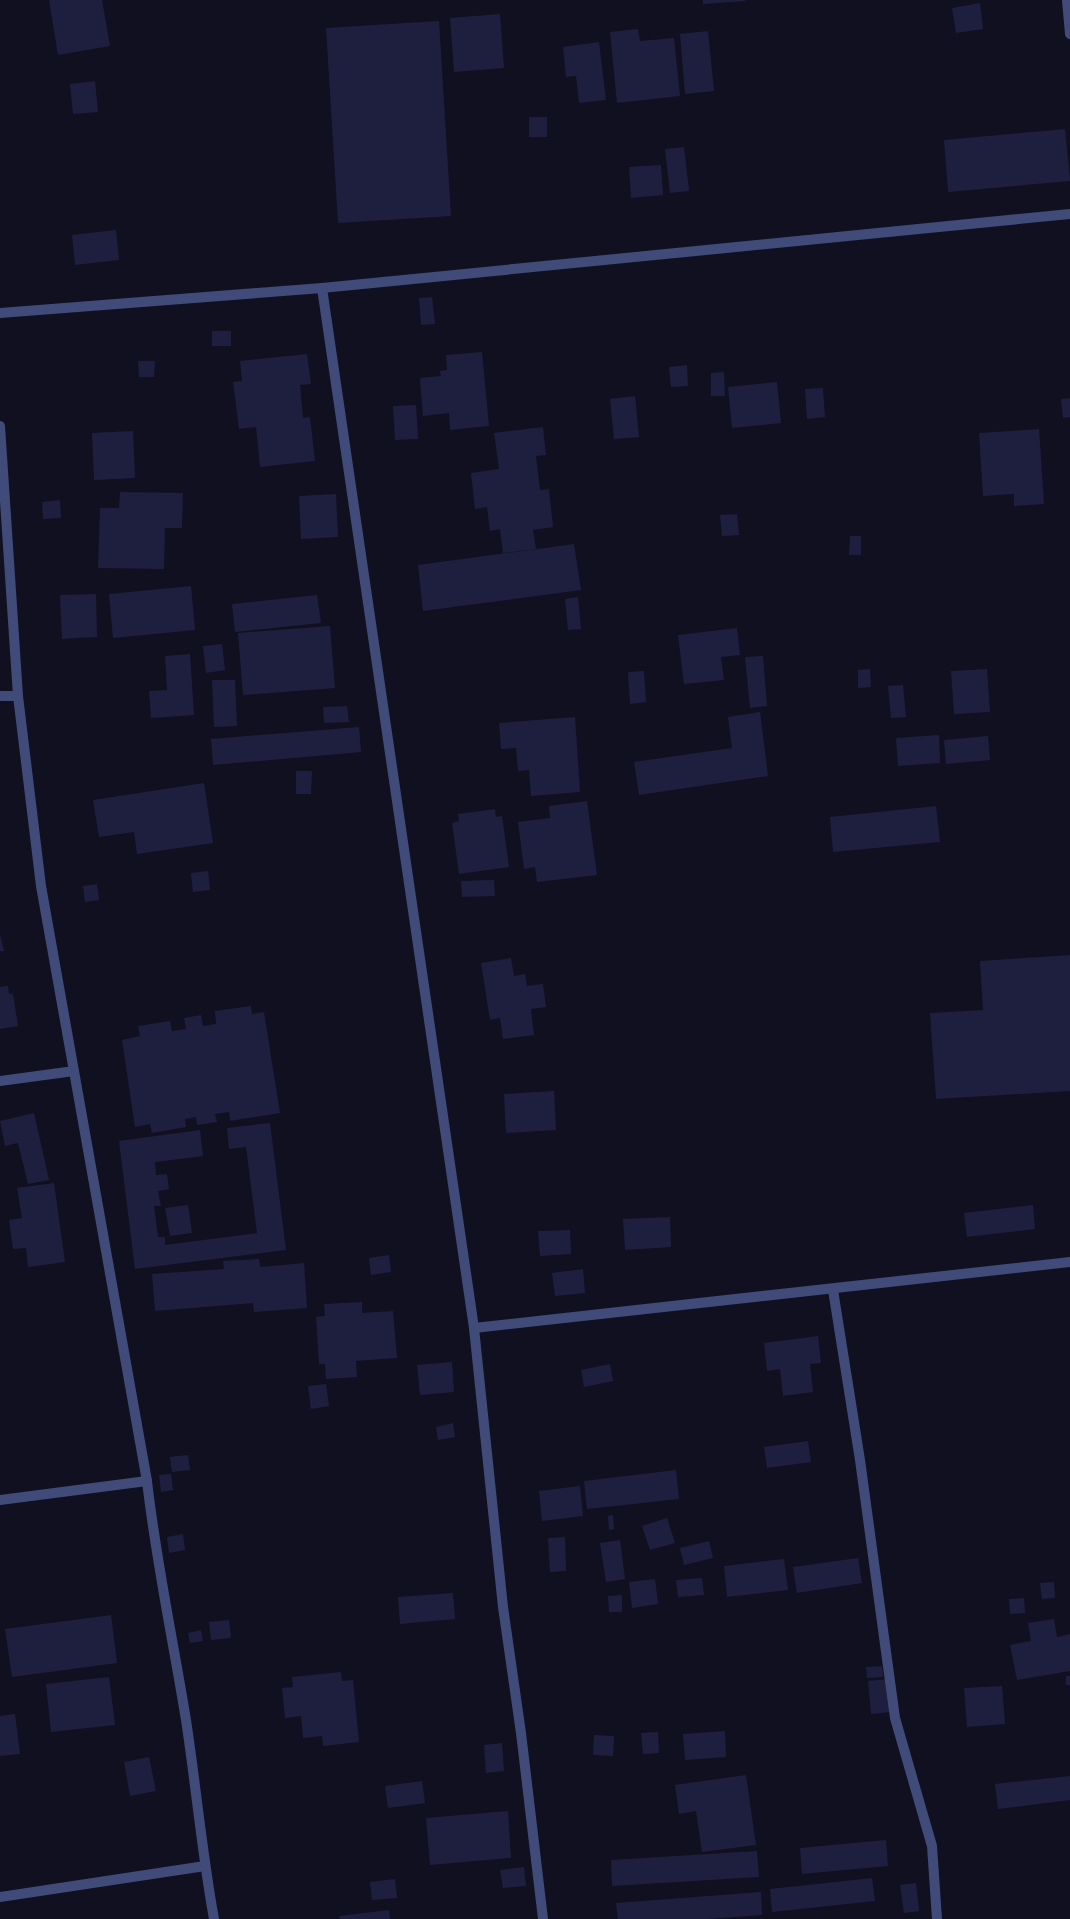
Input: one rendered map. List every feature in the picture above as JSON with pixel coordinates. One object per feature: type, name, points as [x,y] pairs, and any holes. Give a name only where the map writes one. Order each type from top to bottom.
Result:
[{"type":"street","points":[[1067,0],[1070,34]]},
{"type":"street","points":[[0,313],[322,288],[1070,214]]},
{"type":"street","points":[[322,288],[474,1328],[502,1597],[521,1733],[543,1919]]},
{"type":"street","points":[[0,426],[18,696],[41,886],[147,1481],[186,1722],[214,1919]]},
{"type":"street","points":[[0,696],[18,696]]},
{"type":"street","points":[[0,1081],[74,1072]]},
{"type":"street","points":[[474,1328],[833,1290],[1070,1262]]},
{"type":"street","points":[[833,1290],[860,1460],[895,1718],[932,1846],[937,1919]]},
{"type":"street","points":[[0,1500],[147,1481]]},
{"type":"street","points":[[0,1897],[205,1866]]},
{"type":"building","points":[[49,0],[102,0],[110,46],[58,55]]},
{"type":"building","points":[[703,0],[745,0],[745,1],[703,4]]},
{"type":"building","points":[[980,3],[983,29],[956,33],[952,8]]},
{"type":"building","points":[[500,14],[504,68],[454,72],[450,18]]},
{"type":"building","points":[[439,21],[451,216],[338,223],[326,28]]},
{"type":"building","points":[[638,29],[640,41],[674,38],[680,96],[617,103],[610,32]]},
{"type":"building","points":[[708,31],[714,91],[685,94],[680,34]]},
{"type":"building","points":[[599,42],[606,100],[579,103],[576,76],[566,77],[563,47]]},
{"type":"building","points":[[95,81],[98,112],[73,114],[70,84]]},
{"type":"building","points":[[529,117],[547,117],[547,137],[529,137]]},
{"type":"building","points":[[1065,129],[1070,181],[948,192],[944,140]]},
{"type":"building","points":[[684,147],[689,191],[670,193],[665,149]]},
{"type":"building","points":[[661,165],[663,195],[631,198],[629,167]]},
{"type":"building","points":[[116,230],[119,260],[75,265],[72,235]]},
{"type":"building","points":[[432,297],[435,324],[421,325],[419,298]]},
{"type":"building","points":[[212,331],[231,331],[231,346],[212,346]]},
{"type":"building","points":[[482,352],[489,426],[450,430],[449,413],[423,416],[420,378],[441,376],[440,371],[447,370],[446,355]]},
{"type":"building","points":[[307,354],[311,384],[300,385],[303,418],[310,417],[315,461],[260,467],[256,427],[239,429],[233,382],[242,381],[240,361]]},
{"type":"building","points":[[138,361],[155,361],[154,377],[139,377]]},
{"type":"building","points":[[687,365],[688,386],[671,387],[669,367]]},
{"type":"building","points":[[724,372],[725,396],[711,396],[711,373]]},
{"type":"building","points":[[777,382],[781,423],[732,428],[728,387]]},
{"type":"building","points":[[823,388],[825,417],[807,419],[805,389]]},
{"type":"building","points":[[635,396],[639,437],[614,439],[610,399]]},
{"type":"building","points":[[1070,398],[1070,417],[1063,418],[1061,399]]},
{"type":"building","points":[[416,405],[418,439],[395,440],[393,406]]},
{"type":"building","points":[[543,427],[546,455],[536,456],[540,490],[549,489],[553,527],[533,530],[536,549],[503,553],[500,529],[490,531],[487,507],[475,509],[471,473],[499,469],[494,433]]},
{"type":"building","points":[[1039,429],[1044,504],[1014,506],[1014,494],[983,496],[979,433]]},
{"type":"building","points":[[133,431],[135,478],[94,480],[92,433]]},
{"type":"building","points":[[120,492],[183,493],[182,528],[165,528],[164,569],[98,568],[100,508],[119,508]]},
{"type":"building","points":[[336,494],[338,537],[301,539],[299,496]]},
{"type":"building","points":[[60,500],[61,518],[43,519],[42,502]]},
{"type":"building","points":[[737,514],[739,535],[722,536],[720,515]]},
{"type":"building","points":[[850,536],[861,536],[861,555],[849,555]]},
{"type":"building","points":[[574,544],[581,590],[423,611],[418,565]]},
{"type":"building","points":[[191,586],[195,630],[113,638],[109,594]]},
{"type":"building","points":[[96,594],[97,637],[62,639],[60,595]]},
{"type":"building","points":[[317,595],[321,623],[235,632],[232,604]]},
{"type":"building","points":[[578,597],[581,629],[568,630],[565,599]]},
{"type":"building","points":[[330,626],[335,688],[243,695],[238,633]]},
{"type":"building","points":[[737,628],[740,655],[721,657],[724,680],[684,684],[678,635]]},
{"type":"building","points":[[222,644],[225,670],[206,673],[203,646]]},
{"type":"building","points":[[190,654],[194,715],[151,718],[149,691],[167,690],[165,656]]},
{"type":"building","points":[[763,656],[767,706],[750,708],[745,657]]},
{"type":"building","points":[[870,669],[871,687],[858,688],[858,670]]},
{"type":"building","points":[[987,669],[990,712],[954,714],[951,671]]},
{"type":"building","points":[[644,671],[646,702],[630,704],[628,672]]},
{"type":"building","points":[[212,680],[235,680],[237,726],[214,727]]},
{"type":"building","points":[[903,685],[906,717],[891,718],[888,686]]},
{"type":"building","points":[[347,706],[349,722],[324,723],[323,707]]},
{"type":"building","points":[[760,712],[768,776],[639,795],[634,762],[732,748],[728,717]]},
{"type":"building","points":[[575,717],[580,792],[531,796],[529,770],[518,771],[516,748],[501,749],[499,723]]},
{"type":"building","points":[[359,727],[361,752],[213,765],[211,739]]},
{"type":"building","points":[[939,735],[940,763],[898,766],[896,738]]},
{"type":"building","points":[[988,736],[990,760],[946,764],[944,740]]},
{"type":"building","points":[[296,771],[312,771],[311,794],[296,794]]},
{"type":"building","points":[[204,783],[213,843],[137,854],[134,832],[99,837],[93,800]]},
{"type":"building","points":[[587,801],[597,875],[537,882],[535,867],[524,869],[518,822],[550,818],[549,806]]},
{"type":"building","points":[[936,806],[940,842],[833,852],[830,817]]},
{"type":"building","points":[[495,809],[496,817],[502,816],[509,867],[459,874],[452,823],[459,821],[458,814]]},
{"type":"building","points":[[208,871],[210,890],[193,892],[191,873]]},
{"type":"building","points":[[494,880],[495,896],[462,897],[461,881]]},
{"type":"building","points":[[97,884],[99,900],[85,902],[83,886]]},
{"type":"building","points":[[0,935],[4,951],[0,951]]},
{"type":"building","points":[[1070,955],[1070,1091],[936,1099],[930,1013],[983,1010],[980,961]]},
{"type":"building","points":[[511,958],[514,976],[525,974],[527,986],[543,984],[546,1007],[531,1009],[534,1035],[503,1039],[500,1018],[490,1020],[481,963]]},
{"type":"building","points":[[8,986],[9,994],[13,994],[18,1026],[0,1029],[0,987]]},
{"type":"building","points":[[251,1006],[252,1014],[264,1012],[280,1113],[230,1121],[229,1112],[215,1114],[217,1122],[197,1125],[196,1117],[185,1119],[186,1127],[152,1133],[150,1124],[135,1127],[122,1040],[140,1036],[138,1026],[170,1021],[172,1031],[186,1029],[184,1018],[201,1015],[203,1026],[216,1024],[215,1011]]},
{"type":"building","points":[[554,1091],[556,1130],[506,1133],[504,1094]]},
{"type":"building","points":[[34,1113],[49,1180],[28,1184],[18,1143],[5,1146],[0,1121]]},
{"type":"building","points":[[270,1123],[286,1250],[135,1269],[119,1141],[200,1130],[203,1156],[155,1162],[156,1175],[167,1174],[169,1189],[158,1191],[161,1206],[154,1206],[158,1237],[165,1237],[165,1245],[257,1233],[246,1147],[229,1149],[227,1128]]},
{"type":"building","points":[[54,1183],[65,1262],[28,1267],[26,1248],[13,1249],[9,1220],[22,1218],[17,1188]]},
{"type":"building","points":[[188,1205],[192,1233],[170,1236],[165,1208]]},
{"type":"building","points":[[1033,1205],[1035,1229],[967,1237],[964,1213]]},
{"type":"building","points":[[670,1217],[671,1247],[625,1250],[623,1219]]},
{"type":"building","points":[[570,1230],[571,1254],[540,1256],[538,1231]]},
{"type":"building","points":[[389,1255],[391,1272],[371,1275],[369,1258]]},
{"type":"building","points":[[259,1259],[260,1267],[304,1263],[307,1308],[254,1312],[253,1303],[155,1311],[152,1274],[224,1269],[223,1261]]},
{"type":"building","points":[[583,1269],[585,1293],[555,1296],[552,1273]]},
{"type":"building","points":[[362,1302],[362,1313],[393,1311],[397,1358],[356,1361],[357,1377],[326,1379],[325,1364],[319,1364],[316,1317],[325,1316],[324,1304]]},
{"type":"building","points":[[818,1336],[821,1363],[810,1364],[813,1392],[783,1396],[780,1369],[767,1371],[764,1343]]},
{"type":"building","points":[[452,1362],[454,1392],[420,1395],[417,1365]]},
{"type":"building","points":[[610,1364],[613,1381],[584,1387],[581,1370]]},
{"type":"building","points":[[326,1384],[329,1406],[311,1409],[308,1386]]},
{"type":"building","points":[[453,1423],[455,1437],[438,1440],[436,1427]]},
{"type":"building","points":[[808,1441],[811,1462],[767,1468],[764,1447]]},
{"type":"building","points":[[188,1455],[190,1470],[172,1472],[170,1457]]},
{"type":"building","points":[[676,1470],[679,1499],[587,1509],[584,1481]]},
{"type":"building","points":[[171,1474],[173,1490],[161,1492],[159,1475]]},
{"type":"building","points":[[580,1486],[583,1516],[542,1521],[539,1491]]},
{"type":"building","points":[[613,1515],[614,1529],[609,1530],[608,1516]]},
{"type":"building","points":[[667,1518],[675,1543],[650,1550],[642,1526]]},
{"type":"building","points":[[183,1534],[185,1550],[169,1553],[167,1537]]},
{"type":"building","points":[[565,1537],[566,1571],[550,1572],[548,1538]]},
{"type":"building","points":[[620,1540],[625,1579],[606,1582],[600,1543]]},
{"type":"building","points":[[709,1541],[713,1558],[684,1565],[680,1548]]},
{"type":"building","points":[[858,1558],[862,1583],[797,1593],[793,1567]]},
{"type":"building","points":[[784,1559],[788,1590],[727,1597],[724,1566]]},
{"type":"building","points":[[702,1578],[704,1595],[678,1597],[676,1580]]},
{"type":"building","points":[[655,1579],[658,1604],[632,1608],[629,1582]]},
{"type":"building","points":[[1054,1582],[1055,1598],[1042,1599],[1040,1583]]},
{"type":"building","points":[[453,1593],[455,1619],[400,1624],[398,1597]]},
{"type":"building","points":[[622,1595],[622,1612],[609,1612],[608,1596]]},
{"type":"building","points":[[1024,1598],[1025,1613],[1010,1614],[1009,1599]]},
{"type":"building","points":[[111,1615],[117,1663],[12,1677],[5,1629]]},
{"type":"building","points":[[1054,1619],[1057,1637],[1070,1634],[1070,1671],[1017,1680],[1010,1645],[1031,1641],[1028,1623]]},
{"type":"building","points":[[229,1620],[231,1638],[211,1640],[209,1622]]},
{"type":"building","points":[[201,1630],[203,1641],[190,1643],[188,1633]]},
{"type":"building","points":[[882,1666],[883,1677],[867,1678],[866,1667]]},
{"type":"building","points":[[341,1672],[342,1681],[353,1680],[359,1742],[323,1746],[322,1736],[303,1738],[301,1716],[285,1718],[282,1688],[293,1687],[292,1677]]},
{"type":"building","points":[[1066,1676],[1070,1676],[1070,1685],[1066,1685]]},
{"type":"building","points":[[109,1677],[115,1725],[51,1732],[46,1684]]},
{"type":"building","points":[[887,1679],[891,1712],[871,1714],[868,1681]]},
{"type":"building","points":[[1002,1686],[1005,1724],[967,1727],[964,1688]]},
{"type":"building","points":[[15,1714],[20,1754],[0,1756],[0,1716]]},
{"type":"building","points":[[725,1731],[726,1757],[685,1760],[683,1734]]},
{"type":"building","points":[[658,1732],[659,1753],[643,1754],[641,1733]]},
{"type":"building","points":[[594,1735],[614,1736],[613,1756],[593,1755]]},
{"type":"building","points":[[502,1743],[504,1771],[486,1773],[484,1745]]},
{"type":"building","points":[[149,1757],[156,1791],[130,1796],[124,1762]]},
{"type":"building","points":[[746,1775],[756,1845],[702,1852],[696,1811],[679,1814],[675,1785]]},
{"type":"building","points":[[1070,1776],[1070,1800],[998,1809],[995,1784]]},
{"type":"building","points":[[422,1781],[425,1803],[388,1808],[385,1786]]},
{"type":"building","points":[[508,1811],[511,1858],[430,1865],[426,1818]]},
{"type":"building","points":[[886,1840],[888,1866],[802,1874],[800,1848]]},
{"type":"building","points":[[757,1851],[759,1877],[612,1886],[611,1860]]},
{"type":"building","points":[[524,1867],[526,1886],[503,1888],[500,1870]]},
{"type":"building","points":[[872,1878],[875,1901],[772,1912],[770,1889]]},
{"type":"building","points":[[395,1879],[397,1898],[372,1900],[370,1882]]},
{"type":"building","points":[[916,1883],[919,1911],[904,1913],[900,1885]]},
{"type":"building","points":[[761,1892],[762,1915],[709,1919],[618,1919],[616,1903]]},
{"type":"building","points":[[389,1910],[390,1919],[340,1919],[339,1916]]}]
